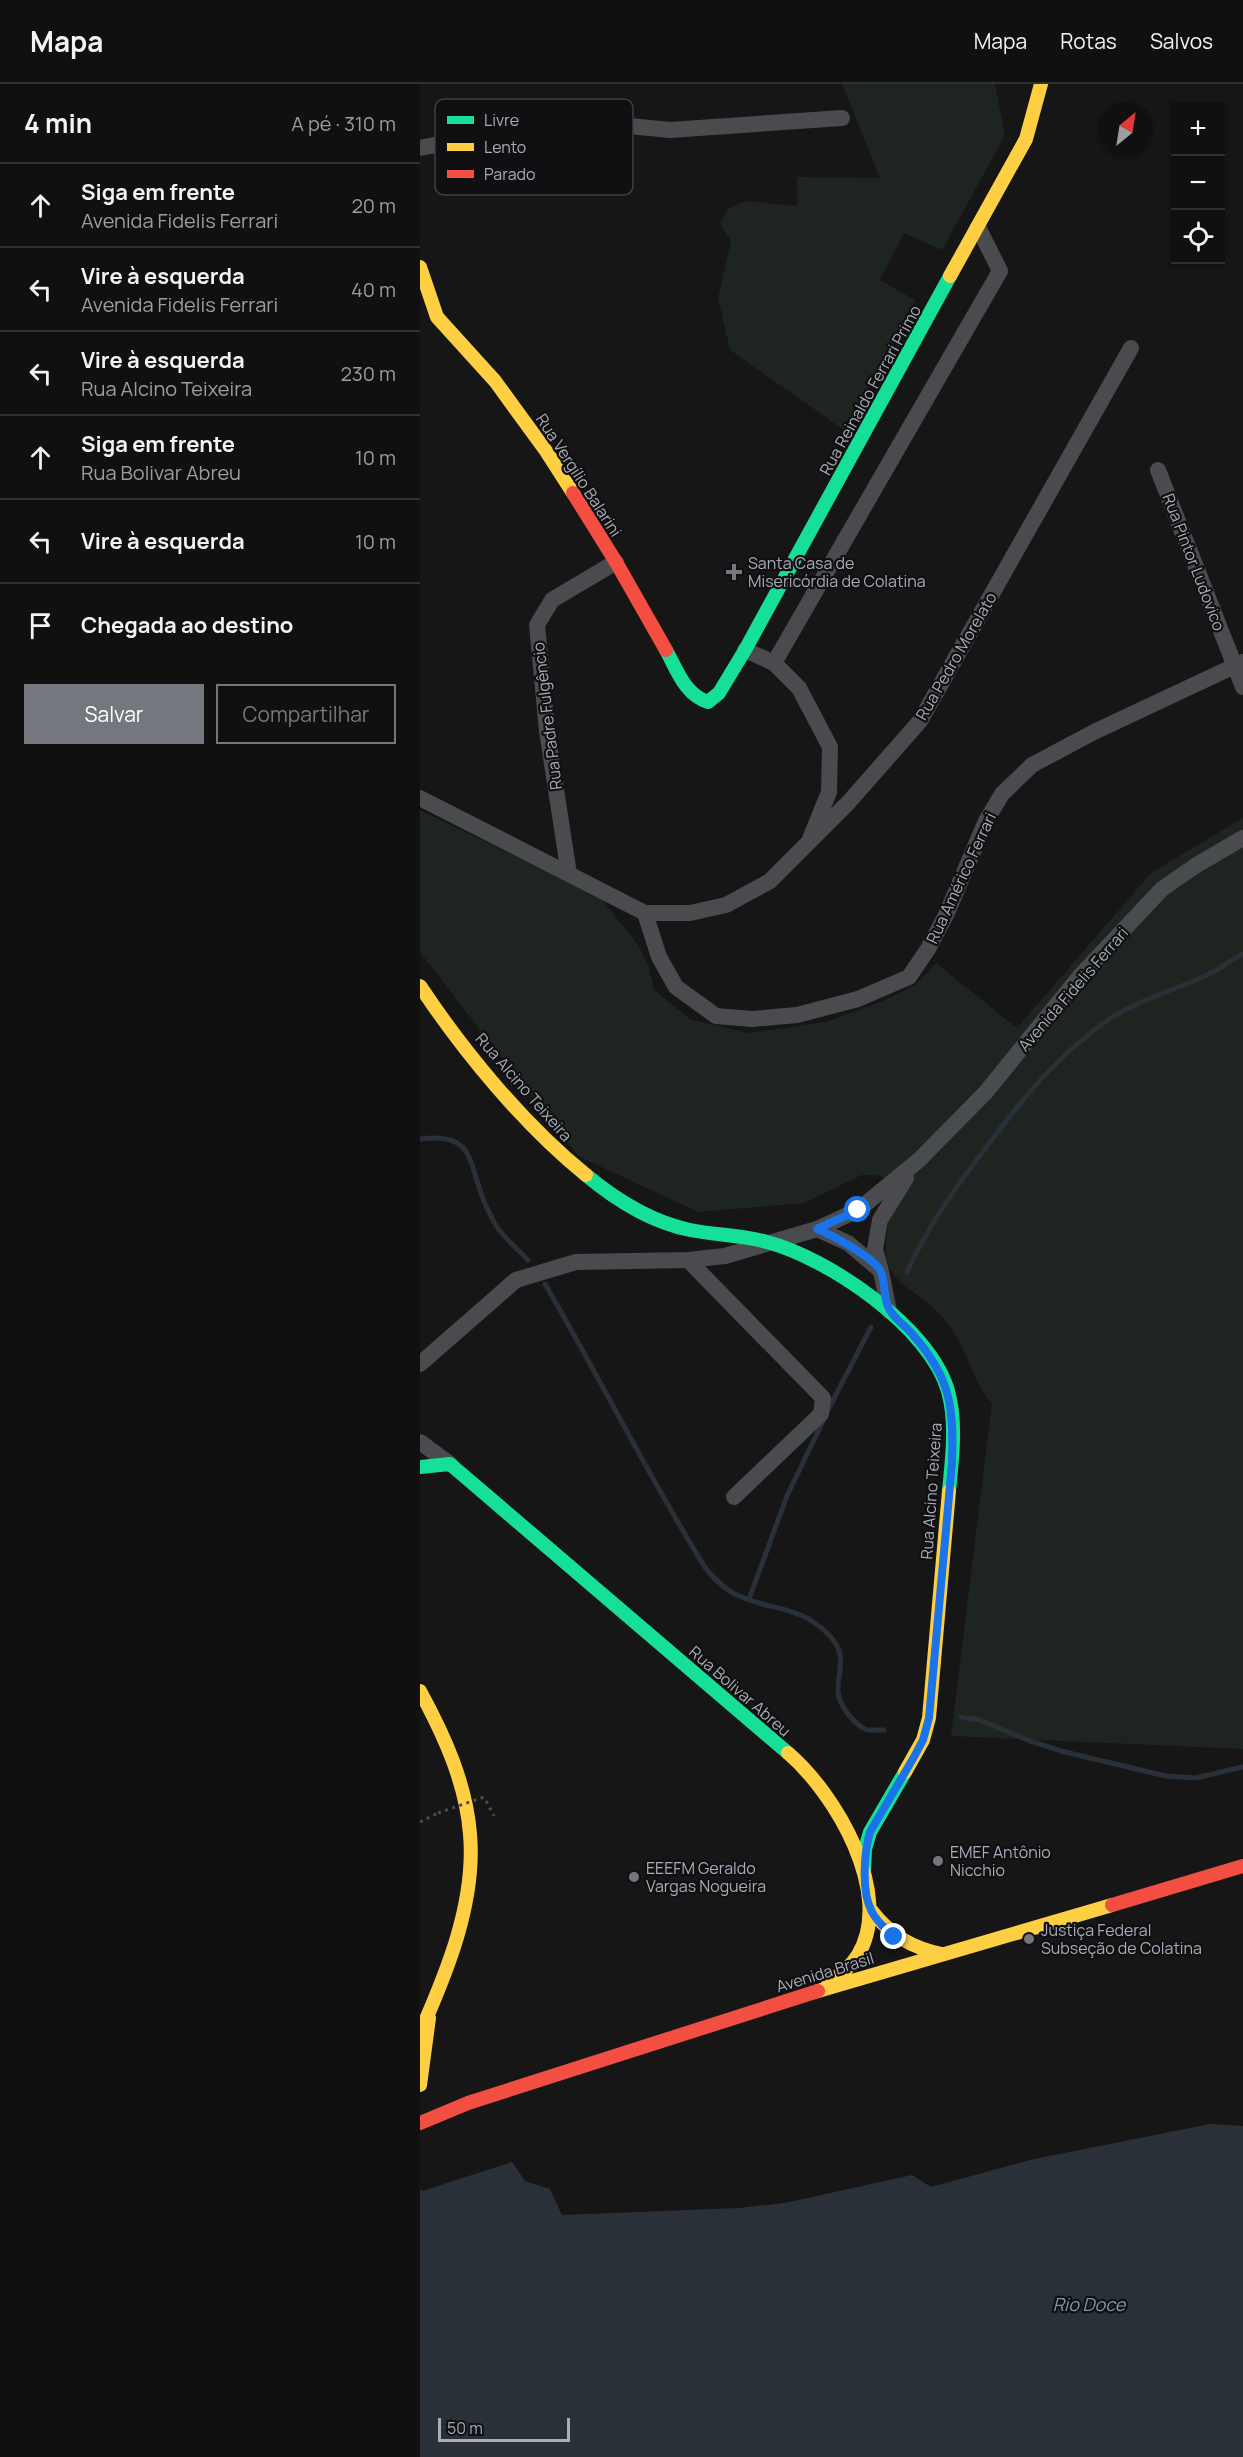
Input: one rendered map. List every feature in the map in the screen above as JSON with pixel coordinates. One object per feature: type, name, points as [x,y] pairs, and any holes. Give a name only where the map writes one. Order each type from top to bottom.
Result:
[{"type":"main road","name":"Rua Reinaldo Ferrari Primo","points":[[708,702],[719,693],[745,650],[1026,139],[1041,84]]},
{"type":"main road","name":"Rua Vergílio Balarini","points":[[420,267],[437,317],[495,381],[546,452],[616,562],[688,690],[698,699],[708,702]]},
{"type":"main road","name":"Rua Alcino Teixeira","points":[[420,986],[434,1007],[542,1136],[593,1183],[663,1223],[734,1238],[767,1242],[831,1270],[889,1311],[913,1334],[932,1359],[944,1381],[954,1428],[929,1718],[923,1740],[870,1832],[865,1849],[864,1872]]},
{"type":"main road","name":"Rua Bolivar Abreu","points":[[450,1464],[801,1764],[830,1800],[843,1822],[864,1872],[871,1910],[861,1953],[840,1976],[811,1993]]},
{"type":"main road","points":[[420,1467],[450,1464]]},
{"type":"main road","points":[[420,1691],[444,1739],[459,1781],[467,1814],[471,1851],[467,1894],[458,1932],[420,2032]]},
{"type":"main road","name":"Avenida Brasil","points":[[420,2123],[468,2103],[811,1993],[1243,1866]]},
{"type":"main road","points":[[871,1910],[881,1925],[894,1937],[909,1946],[944,1954]]},
{"type":"main road","points":[[420,2085],[429,2013]]},
{"type":"main road","points":[[426,2100],[447,2108],[468,2103]]},
{"type":"street","points":[[633,126],[670,130],[842,118]]},
{"type":"street","points":[[420,147],[435,144]]},
{"type":"street","points":[[774,663],[1000,271],[978,227]]},
{"type":"street","name":"Rua Pedro Morelato","points":[[645,912],[690,913],[726,905],[770,881],[806,848],[920,721],[1131,348]]},
{"type":"street","name":"Rua Pintor Ludovico","points":[[1158,470],[1239,663],[1243,687]]},
{"type":"street","name":"Rua Padre Fulgêncio","points":[[568,874],[547,731],[537,625],[552,600],[616,562]]},
{"type":"street","points":[[745,650],[774,663],[800,688],[830,747],[829,792],[806,848]]},
{"type":"street","name":"Rua Américo Ferrari","points":[[645,912],[659,957],[676,987],[716,1016],[752,1019],[797,1015],[858,999],[909,977],[928,949],[946,915],[992,812],[1002,795],[1032,765],[1094,732],[1239,663]]},
{"type":"street","points":[[420,798],[645,912]]},
{"type":"street","name":"Avenida Fidelis Ferrari","points":[[420,1364],[516,1280],[576,1262],[688,1260],[725,1256],[817,1229],[858,1210],[919,1160],[986,1092],[1080,976],[1162,889],[1195,866],[1243,838]]},
{"type":"street","name":"Avenida Fidelis Ferrari","points":[[889,1311],[875,1249],[880,1220],[896,1191],[919,1160]]},
{"type":"street","points":[[817,1229],[848,1243],[881,1271]]},
{"type":"street","points":[[688,1260],[823,1398],[821,1414],[734,1497]]},
{"type":"street","points":[[420,1442],[450,1464]]},
{"type":"path","points":[[420,1822],[438,1813],[484,1797],[494,1816]]},
{"type":"shaded area","points":[[842,84],[995,84],[1005,135],[942,250],[904,233],[880,280],[915,300],[847,432],[730,350],[718,298],[731,241],[720,223],[729,208],[745,201],[797,206],[797,177],[880,178]]},
{"type":"shaded area","points":[[420,810],[600,897],[638,945],[649,967],[654,990],[690,1019],[748,1033],[826,1022],[885,1000],[915,985],[936,963],[1017,1028],[1151,873],[1243,818],[1243,1749],[951,1736],[992,1403],[981,1388],[962,1346],[948,1325],[932,1306],[897,1278],[888,1265],[886,1247],[890,1179],[876,1175],[862,1175],[804,1203],[698,1212],[578,1156],[420,952]]},
{"type":"water","name":"Rio Doce","points":[[1210,2124],[1243,2126],[1243,2457],[420,2457],[420,2188],[422,2191],[512,2162],[525,2181],[550,2189],[562,2215],[739,2208],[785,2203],[912,2175],[931,2187],[1034,2159]]},
{"type":"waterway","points":[[907,1272],[934,1222],[965,1175],[1014,1111],[1058,1062],[1090,1033],[1119,1013],[1208,975],[1243,954]]},
{"type":"waterway","points":[[420,1139],[450,1140],[459,1144],[466,1151],[494,1222],[505,1237],[528,1260]]},
{"type":"waterway","points":[[545,1284],[706,1569],[733,1593],[806,1618],[829,1635],[835,1642],[840,1656],[838,1691],[844,1708],[852,1719],[867,1730],[884,1730]]},
{"type":"waterway","points":[[828,1410],[871,1327]]},
{"type":"waterway","points":[[749,1599],[787,1496],[823,1421]]},
{"type":"waterway","points":[[961,1717],[980,1720],[1030,1741],[1065,1752],[1166,1776],[1196,1778],[1243,1767]]},
{"type":"traffic: fast","points":[[666,650],[682,681],[693,694],[708,702],[719,693],[745,650],[950,276]]},
{"type":"traffic: fast","points":[[586,1175],[609,1193],[662,1222],[690,1230],[758,1240],[792,1250],[846,1279],[874,1298],[921,1343],[938,1367],[948,1391],[953,1428],[949,1491]]},
{"type":"traffic: fast","points":[[420,1467],[450,1464],[788,1753]]},
{"type":"traffic: fast","points":[[864,1872],[865,1849],[870,1832],[905,1772]]},
{"type":"traffic: slow","points":[[950,276],[1026,139],[1041,84]]},
{"type":"traffic: slow","points":[[420,267],[437,317],[495,381],[546,451],[573,493]]},
{"type":"traffic: slow","points":[[420,986],[496,1086],[540,1134],[586,1175]]},
{"type":"traffic: slow","points":[[905,1772],[923,1740],[929,1718],[949,1491]]},
{"type":"traffic: slow","points":[[420,1691],[445,1742],[459,1778],[468,1815],[471,1860],[469,1885],[457,1936],[440,1986],[420,2033]]},
{"type":"traffic: slow","points":[[788,1753],[824,1793],[841,1818],[865,1875],[869,1903],[868,1930],[855,1959],[828,1983]]},
{"type":"traffic: slow","points":[[818,1991],[1112,1905]]},
{"type":"traffic: slow","points":[[871,1910],[886,1927],[902,1939],[942,1954]]},
{"type":"traffic: slow","points":[[420,2085],[429,2018]]},
{"type":"traffic: jam","points":[[573,493],[616,562],[666,650]]},
{"type":"traffic: jam","points":[[1112,1905],[1243,1866]]},
{"type":"traffic: jam","points":[[420,2123],[468,2103],[818,1991]]},
{"type":"place","name":"Santa Casa de Misericórdia de Colatina","points":[[734,572]]},
{"type":"place","name":"EMEF Antônio Nicchio","points":[[938,1861]]},
{"type":"place","name":"EEEFM Geraldo Vargas Nogueira","points":[[634,1877]]},
{"type":"place","name":"Justiça Federal Subseção de Colatina","points":[[1029,1939]]},
{"type":"route","points":[[858,1210],[817,1229],[848,1243],[881,1271],[889,1311],[913,1334],[932,1359],[944,1381],[954,1428],[929,1718],[923,1740],[870,1832],[865,1849],[864,1872],[871,1910],[881,1925],[894,1937]]}]
